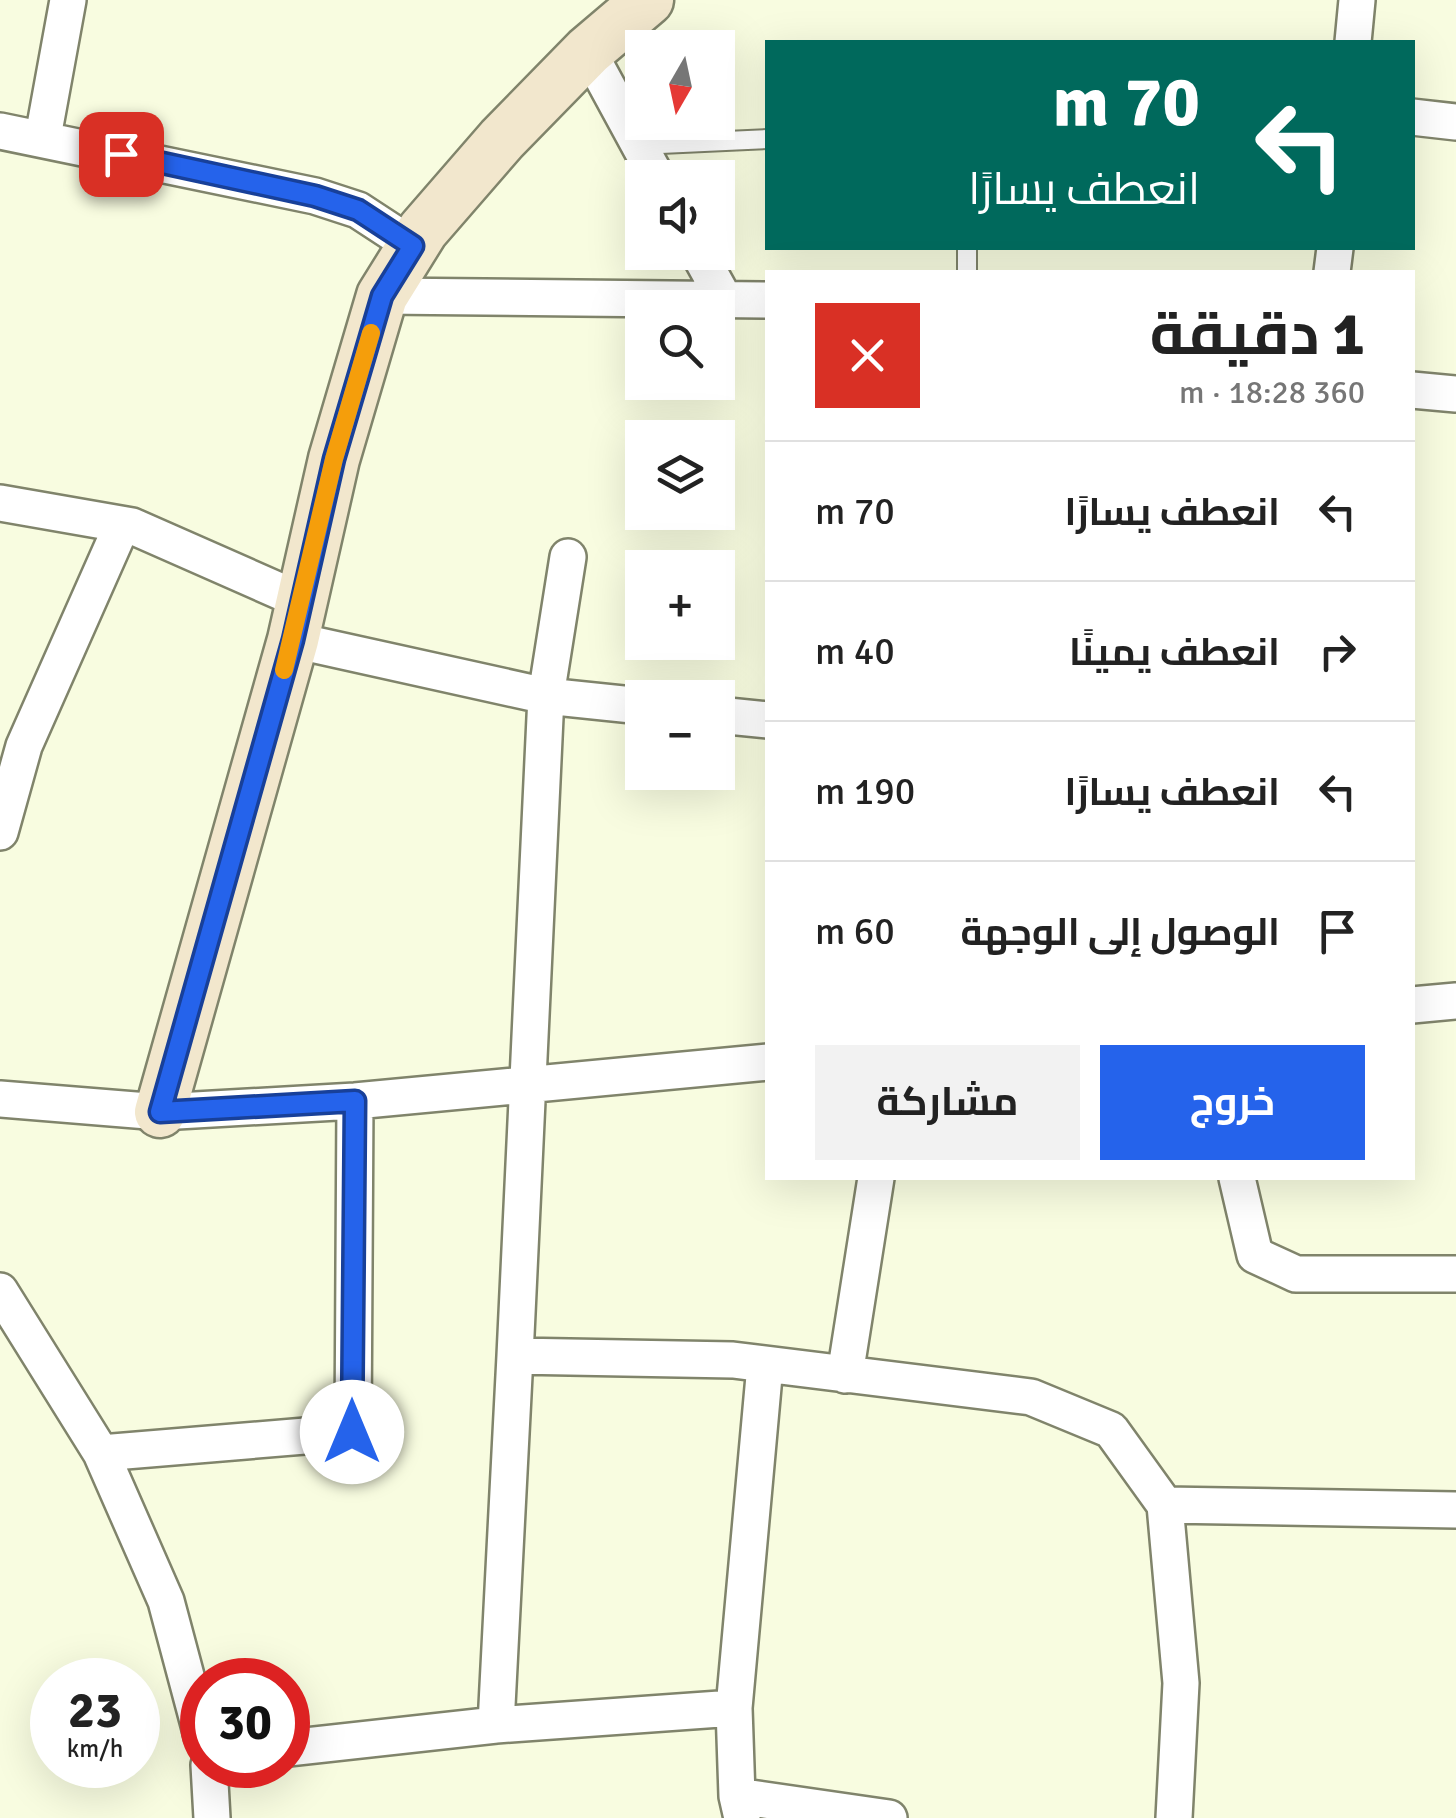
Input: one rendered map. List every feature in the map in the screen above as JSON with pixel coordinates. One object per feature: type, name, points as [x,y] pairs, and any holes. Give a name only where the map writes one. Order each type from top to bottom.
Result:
[{"type":"main road","points":[[160,1112],[297,620],[334,459],[382,296],[413,246],[502,138],[588,52],[648,0]]},
{"type":"street","points":[[43,137],[68,0]]},
{"type":"street","points":[[1353,40],[1357,0]]},
{"type":"street","points":[[588,52],[647,160]]},
{"type":"street","points":[[1415,117],[1456,122]]},
{"type":"street","points":[[0,132],[43,137],[315,196],[358,210],[413,246]]},
{"type":"street","points":[[382,296],[625,297]]},
{"type":"street","points":[[735,298],[765,300]]},
{"type":"street","points":[[1415,390],[1456,394]]},
{"type":"street","points":[[0,503],[122,525],[297,620],[546,696],[625,704]]},
{"type":"street","points":[[0,832],[24,746],[122,525]]},
{"type":"street","points":[[496,1725],[546,696],[568,556]]},
{"type":"street","points":[[735,717],[765,720]]},
{"type":"street","points":[[1415,1005],[1456,1001]]},
{"type":"street","points":[[0,1099],[160,1112],[355,1101],[765,1062]]},
{"type":"street","points":[[101,1453],[352,1432],[355,1101]]},
{"type":"street","points":[[846,1375],[876,1180]]},
{"type":"street","points":[[1237,1180],[1254,1256],[1296,1274],[1456,1274]]},
{"type":"street","points":[[0,1291],[101,1453],[166,1601],[181,1658]]},
{"type":"street","points":[[514,1356],[733,1360],[1031,1397],[1111,1430],[1165,1505],[1182,1683],[1174,1818]]},
{"type":"street","points":[[765,1365],[734,1708],[739,1807],[889,1818]]},
{"type":"street","points":[[1165,1505],[1456,1510]]},
{"type":"street","points":[[310,1746],[496,1725],[734,1708]]},
{"type":"street","points":[[210,1788],[212,1818]]},
{"type":"lane","points":[[639,145],[765,139]]},
{"type":"slow traffic","points":[[284,670],[334,459],[371,333]]},
{"type":"route","points":[[121,154],[315,196],[358,210],[413,246],[382,296],[334,459],[293,640],[160,1112],[355,1101],[352,1432]]}]
